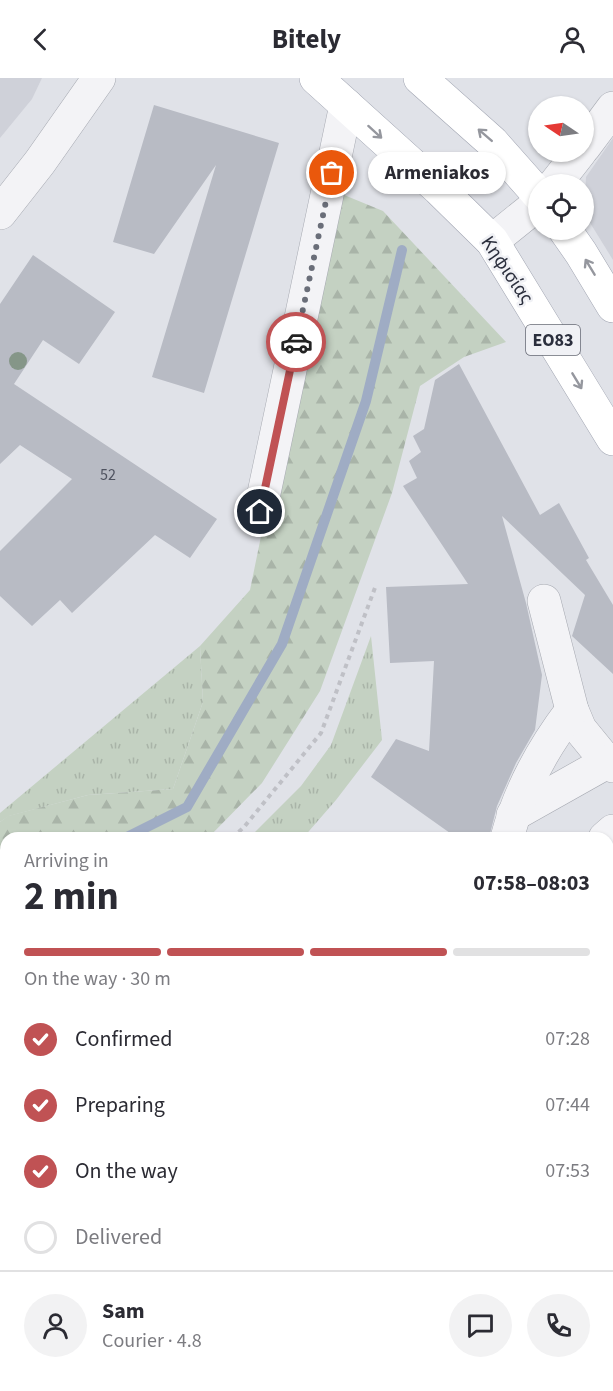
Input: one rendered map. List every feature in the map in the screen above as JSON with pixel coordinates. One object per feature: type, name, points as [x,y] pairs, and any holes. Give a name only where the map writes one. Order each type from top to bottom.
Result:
[{"type":"main road","name":"Κηφισίας","points":[[316,78],[439,189],[492,241],[613,439]]},
{"type":"main road","points":[[420,78],[492,142],[528,183]]},
{"type":"main road","points":[[572,240],[613,306]]},
{"type":"street","points":[[0,213],[40,162],[99,78]]},
{"type":"street","points":[[260,512],[346,105]]},
{"type":"street","points":[[594,134],[613,108]]},
{"type":"street","points":[[563,174],[572,162]]},
{"type":"street","points":[[492,241],[528,212]]},
{"type":"street","points":[[510,827],[610,764],[580,729],[572,710],[544,602]]},
{"type":"street","points":[[510,827],[548,742],[572,710]]},
{"type":"path","points":[[239,832],[321,733],[376,585]]},
{"type":"shaded area","points":[[0,78],[42,78],[32,99],[0,138]]},
{"type":"shaded area","points":[[613,138],[613,260],[594,229],[594,174],[588,174]]},
{"type":"green space","points":[[332,190],[383,211],[506,342],[464,357],[420,386],[392,493],[320,691],[262,783],[214,832],[0,832],[0,822],[8,816],[88,795],[173,789],[203,702],[200,646],[250,590]]},
{"type":"green space","points":[[371,636],[382,740],[308,832],[255,832],[301,786],[331,745]]},
{"type":"green space","points":[[200,646],[203,702],[173,789],[88,795],[9,816],[0,822],[0,813]]},
{"type":"building","points":[[154,105],[279,143],[204,393],[152,377],[216,165],[154,254],[113,242]]},
{"type":"building","points":[[33,255],[115,312],[79,364],[43,340],[14,384],[217,519],[190,558],[155,535],[72,613],[60,600],[32,626],[0,596],[0,551],[72,479],[20,445],[0,464],[0,304]]},
{"type":"building","points":[[459,364],[540,515],[559,503],[589,558],[586,560],[613,605],[613,674],[572,636],[585,595],[502,516],[526,603],[542,675],[535,730],[516,763],[497,806],[490,832],[449,832],[371,777],[396,739],[429,751],[434,661],[390,663],[386,587],[468,584],[403,486],[417,478],[409,461],[421,452],[413,436],[424,429],[435,380]]},
{"type":"waterway","points":[[137,832],[187,807],[282,644],[366,401],[402,250]]},
{"type":"way so far","points":[[296,342],[332,173]]},
{"type":"place","name":"Armeniakos","points":[[332,173]]},
{"type":"route","points":[[260,512],[296,342]]}]
